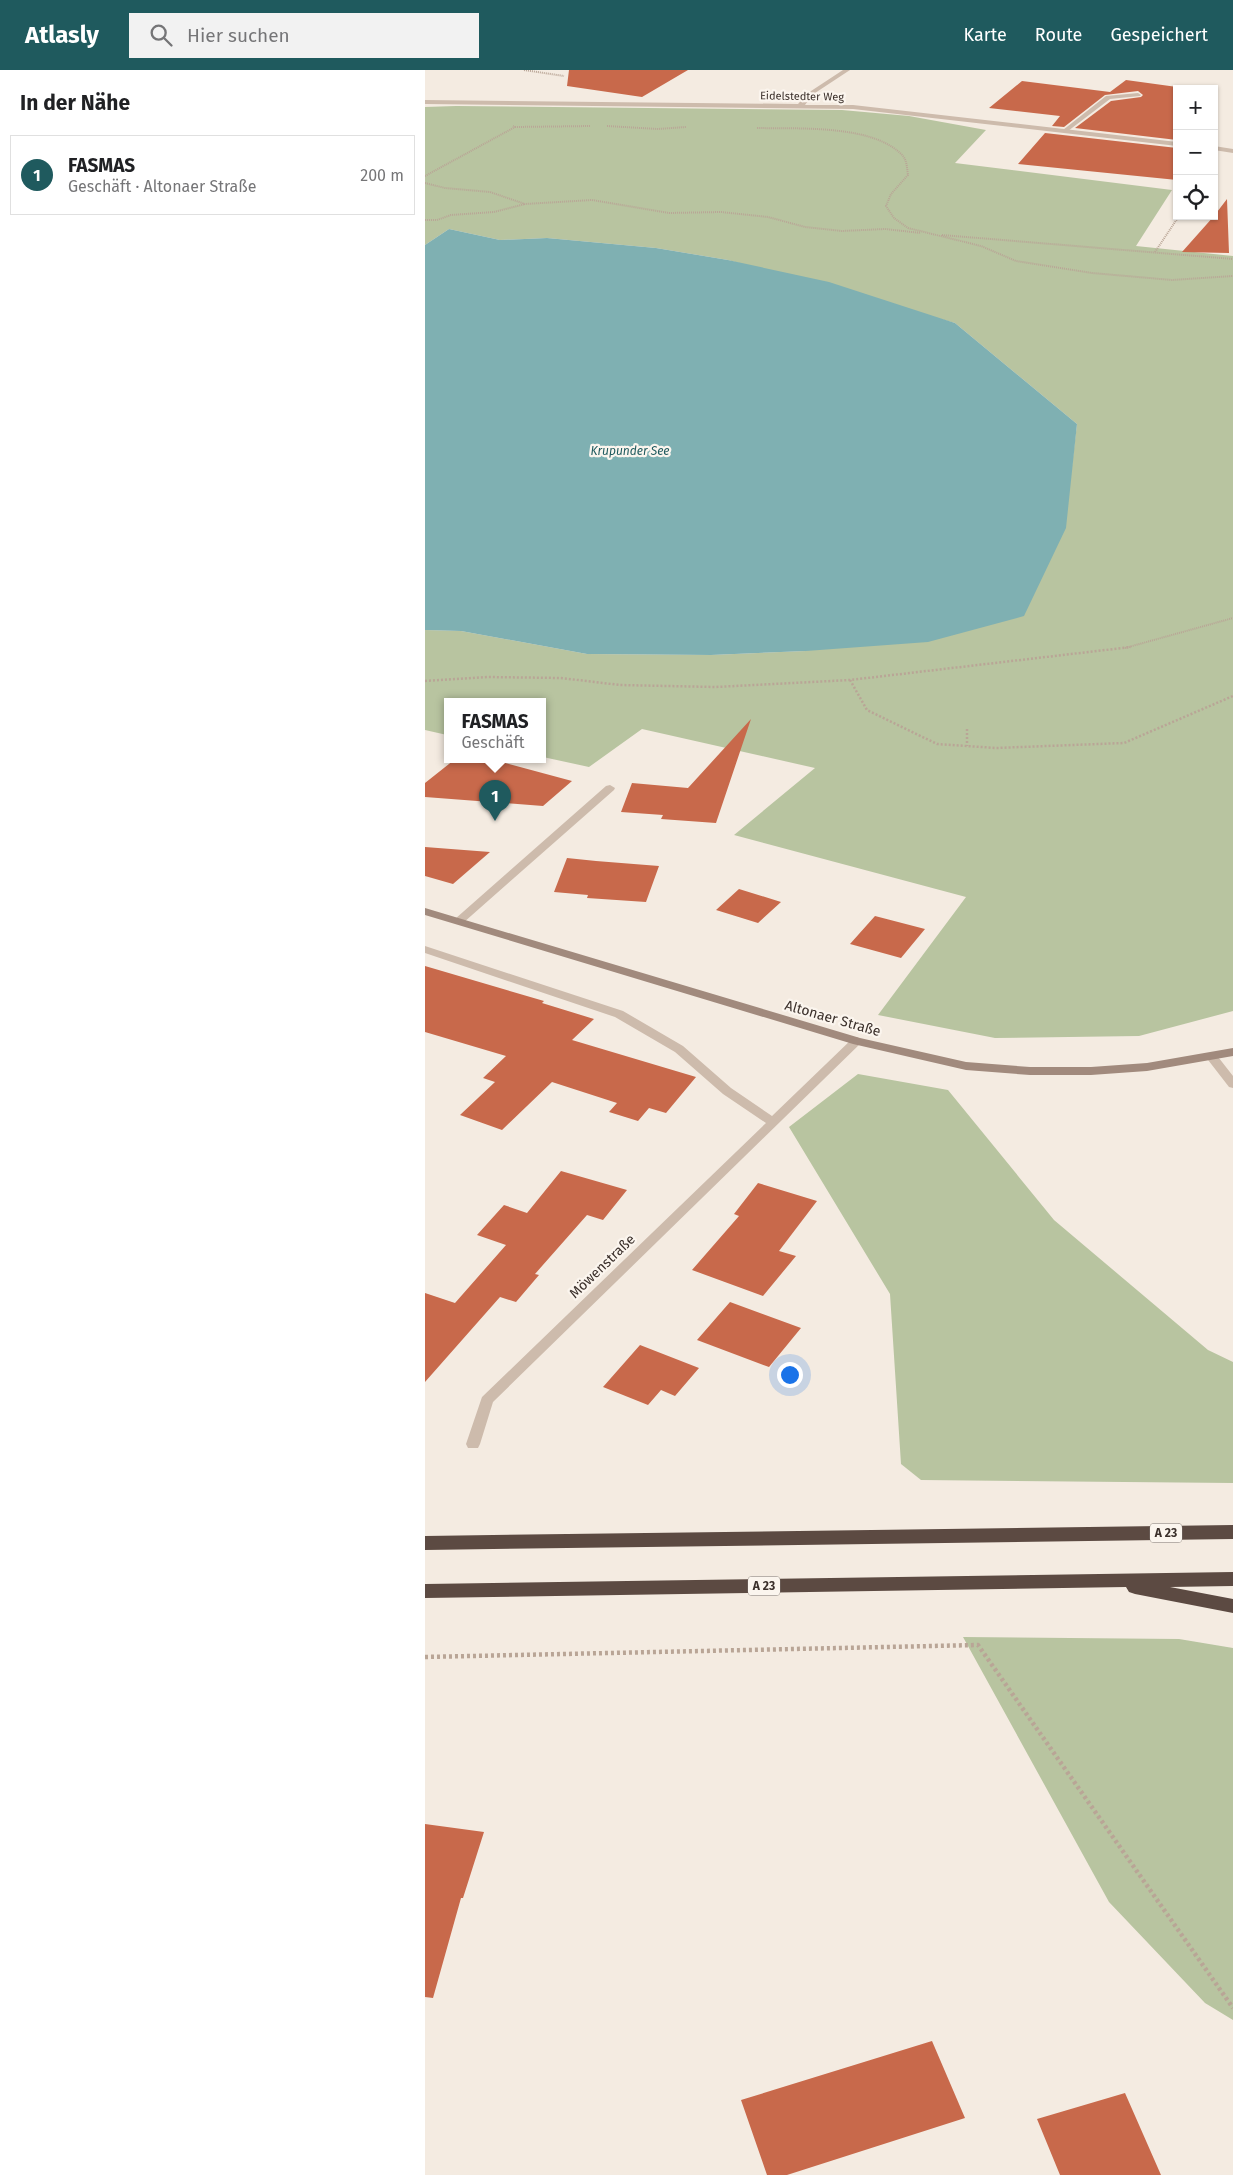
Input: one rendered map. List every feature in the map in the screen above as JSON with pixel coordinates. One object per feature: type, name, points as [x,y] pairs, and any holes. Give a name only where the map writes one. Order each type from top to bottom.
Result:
[{"type":"highway","name":"A 23","points":[[425,1542],[1233,1532]]},
{"type":"highway","name":"A 23","points":[[425,1591],[1233,1579]]},
{"type":"highway","points":[[1104,1581],[1233,1606]]},
{"type":"main road","name":"Altonaer Straße","points":[[425,911],[857,1041],[966,1066],[1030,1071],[1091,1071],[1147,1067],[1233,1052]]},
{"type":"street","points":[[801,105],[810,94],[847,70]]},
{"type":"street","points":[[1066,130],[1108,97],[1138,95]]},
{"type":"street","name":"Eidelstedter Weg","points":[[425,102],[801,105],[875,108],[1173,143]]},
{"type":"street","points":[[1218,149],[1233,151]]},
{"type":"street","points":[[459,921],[610,788]]},
{"type":"street","points":[[425,949],[619,1014],[679,1049],[727,1091],[773,1122]]},
{"type":"street","name":"Möwenstraße","points":[[473,1444],[487,1400],[857,1041]]},
{"type":"street","points":[[1211,1056],[1233,1084]]},
{"type":"path","points":[[524,70],[564,76]]},
{"type":"path","points":[[509,123],[515,126],[593,126]]},
{"type":"path","points":[[425,176],[515,126]]},
{"type":"path","points":[[603,126],[658,129],[695,127]]},
{"type":"path","points":[[752,128],[861,134],[889,145],[905,158],[908,175],[891,194],[886,206],[894,218],[908,228],[981,246],[1016,261],[1092,273],[1172,280],[1233,276]]},
{"type":"path","points":[[425,183],[445,188],[490,192],[525,204]]},
{"type":"path","points":[[425,220],[437,220],[451,215],[494,212],[525,204],[592,200],[669,213],[721,212],[768,217],[805,227],[842,231],[885,229],[1233,259]]},
{"type":"path","points":[[1154,252],[1176,220]]},
{"type":"path","points":[[425,682],[487,677],[561,678],[620,685],[716,687],[850,680],[1127,648],[1233,618]]},
{"type":"path","points":[[850,680],[867,710],[937,744],[996,748],[1124,743],[1233,696]]},
{"type":"path","points":[[967,729],[967,746]]},
{"type":"path","points":[[425,1657],[978,1645],[1233,2008]]},
{"type":"green space","points":[[425,107],[842,110],[909,116],[986,130],[955,163],[1172,190],[1136,246],[1233,256],[1233,1011],[1139,1036],[995,1038],[878,1015],[966,897],[734,835],[815,768],[642,729],[589,767],[546,758],[546,698],[444,698],[444,734],[425,730],[425,630],[461,631],[587,654],[711,655],[806,651],[1072,465],[1077,424],[955,323],[728,260],[656,248],[547,238],[500,240],[449,229],[425,245]]},
{"type":"green space","points":[[858,1074],[948,1090],[1054,1220],[1208,1350],[1233,1362],[1233,1483],[921,1480],[901,1464],[890,1294],[789,1127]]},
{"type":"green space","points":[[963,1637],[1179,1639],[1233,1648],[1233,2020],[1205,2003],[1109,1902]]},
{"type":"water","name":"Krupunder See","points":[[449,229],[500,240],[547,238],[656,248],[728,260],[829,282],[955,323],[1077,424],[1066,528],[1024,616],[928,642],[806,651],[711,655],[587,654],[461,631],[425,630],[425,245]]},
{"type":"building","points":[[569,70],[688,70],[642,97],[567,86]]},
{"type":"building","points":[[1126,80],[1173,86],[1173,140],[1075,128],[1111,101],[1141,97],[1143,95],[1138,91],[1105,95],[1064,127],[1052,126],[1060,116],[989,108],[1022,81],[1110,92]]},
{"type":"building","points":[[1045,133],[1173,148],[1173,180],[1018,164]]},
{"type":"building","points":[[1227,199],[1229,253],[1182,252],[1210,220],[1218,220],[1218,211]]},
{"type":"building","points":[[751,719],[716,823],[661,819],[663,815],[621,812],[632,783],[688,788]]},
{"type":"building","points":[[450,763],[505,763],[572,781],[543,806],[425,797],[425,783]]},
{"type":"building","points":[[425,847],[490,852],[453,884],[425,876]]},
{"type":"building","points":[[567,858],[659,866],[646,902],[587,898],[588,895],[554,892]]},
{"type":"building","points":[[739,889],[781,902],[758,923],[716,910]]},
{"type":"building","points":[[875,916],[925,929],[901,958],[850,944]]},
{"type":"building","points":[[425,966],[544,1001],[542,1003],[594,1019],[572,1040],[696,1077],[666,1113],[649,1108],[638,1121],[609,1112],[617,1103],[552,1082],[502,1130],[460,1115],[495,1082],[483,1078],[506,1056],[425,1032]]},
{"type":"building","points":[[561,1171],[627,1190],[603,1220],[587,1215],[535,1274],[539,1275],[516,1302],[500,1297],[425,1382],[425,1293],[455,1303],[506,1245],[477,1235],[504,1205],[527,1213]]},
{"type":"building","points":[[758,1183],[817,1201],[779,1251],[796,1256],[763,1296],[692,1270],[739,1216],[734,1214]]},
{"type":"building","points":[[730,1302],[801,1328],[769,1367],[697,1340]]},
{"type":"building","points":[[640,1345],[699,1368],[675,1396],[661,1390],[648,1405],[603,1387]]},
{"type":"building","points":[[425,1824],[484,1832],[463,1898],[461,1898],[433,1998],[425,1997]]},
{"type":"building","points":[[932,2041],[965,2118],[787,2175],[767,2175],[741,2100]]},
{"type":"building","points":[[1125,2093],[1161,2175],[1060,2175],[1037,2119]]},
{"type":"place","name":"FASMAS","points":[[495,821]]}]
